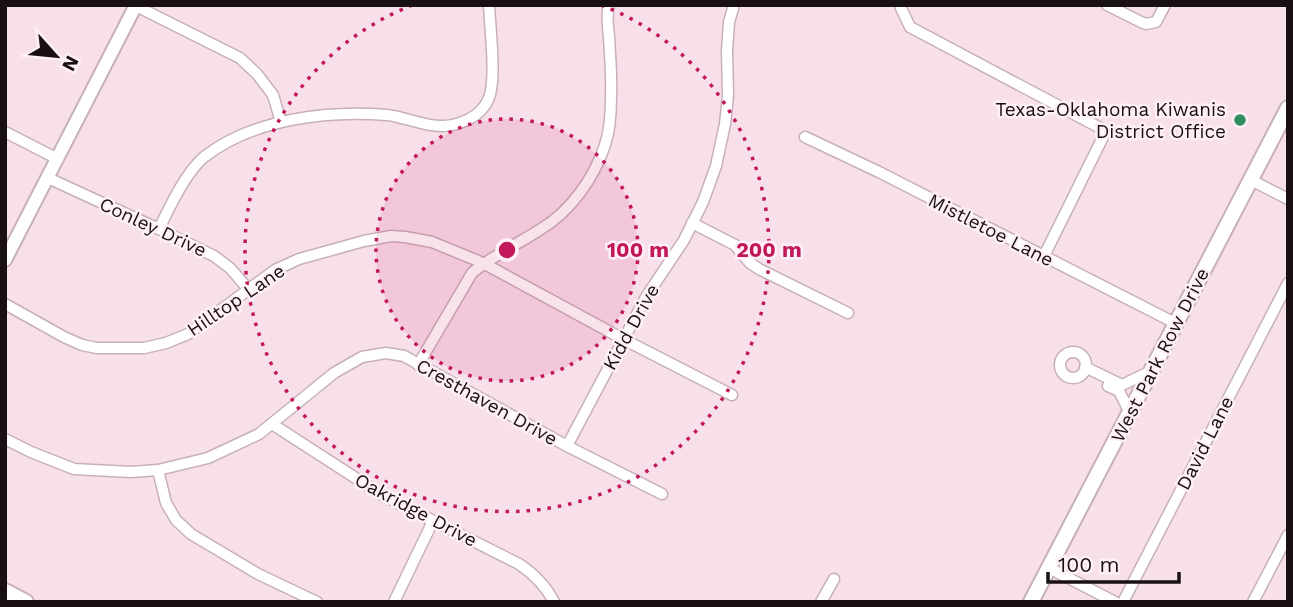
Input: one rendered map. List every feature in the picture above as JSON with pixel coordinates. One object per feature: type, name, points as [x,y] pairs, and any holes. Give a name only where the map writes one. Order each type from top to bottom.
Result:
[{"type":"main road","name":"West Park Row Drive","points":[[1031,602],[1288,108]]},
{"type":"main road","points":[[5,591],[26,602]]},
{"type":"street","points":[[5,260],[136,5],[240,58],[273,95],[281,122]]},
{"type":"street","points":[[159,229],[181,186],[202,159],[223,145],[261,128],[313,116],[391,115],[435,126],[448,126],[471,119],[488,102],[493,85],[489,5]]},
{"type":"street","points":[[418,365],[472,273],[483,263],[559,217],[583,188],[599,158],[606,143],[611,108],[609,5]]},
{"type":"street","name":"Kidd Drive","points":[[567,446],[646,297],[684,240],[703,202],[716,166],[725,124],[729,22],[734,5]]},
{"type":"street","points":[[1107,5],[1146,24],[1156,22],[1165,5]]},
{"type":"street","points":[[901,8],[910,27],[1106,131],[1044,256]]},
{"type":"street","points":[[5,132],[58,159]]},
{"type":"street","name":"Mistletoe Lane","points":[[805,137],[1177,324]]},
{"type":"street","name":"Conley Drive","points":[[47,178],[159,229],[224,263],[249,290]]},
{"type":"street","points":[[1251,180],[1288,199]]},
{"type":"street","points":[[692,223],[735,245],[750,263],[759,269],[848,313]]},
{"type":"street","name":"Hilltop Lane","points":[[5,304],[82,345],[97,348],[144,348],[178,339],[275,270],[299,260],[391,236],[432,242],[483,263],[623,340],[732,395]]},
{"type":"street","name":"David Lane","points":[[1123,602],[1288,283]]},
{"type":"street","name":"Cresthaven Drive","points":[[5,439],[74,469],[131,472],[158,470],[208,458],[259,434],[334,373],[362,357],[386,354],[404,356],[567,446],[662,494]]},
{"type":"street","points":[[1084,370],[1120,388],[1130,413]]},
{"type":"street","points":[[1120,388],[1153,370]]},
{"type":"street","name":"Oakridge Drive","points":[[272,424],[382,495],[519,564],[537,578],[554,602]]},
{"type":"street","points":[[158,470],[166,503],[176,520],[191,534],[258,574],[317,602]]},
{"type":"street","points":[[394,602],[433,521]]},
{"type":"street","points":[[1253,602],[1288,535]]},
{"type":"street","points":[[1049,568],[1115,602]]},
{"type":"street","points":[[821,602],[834,579]]},
{"type":"place","name":"Texas-Oklahoma Kiwanis District Office","points":[[1240,120]]}]
